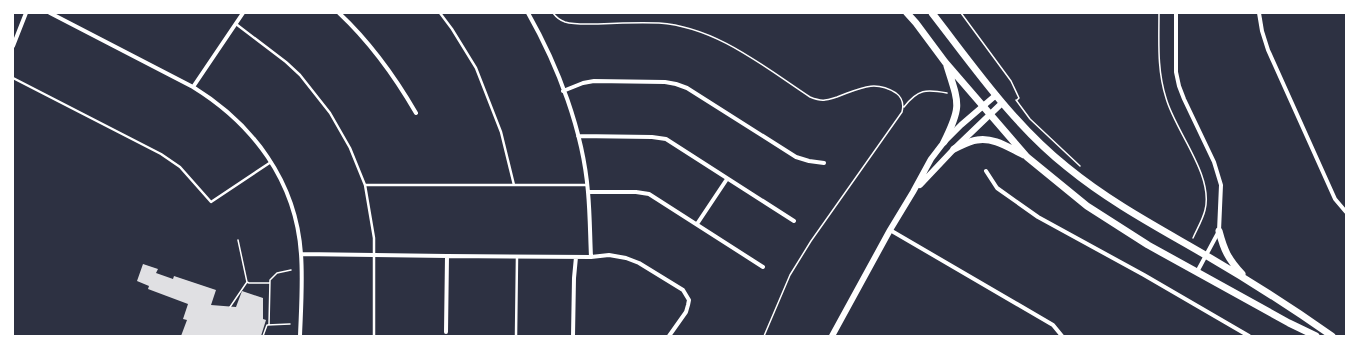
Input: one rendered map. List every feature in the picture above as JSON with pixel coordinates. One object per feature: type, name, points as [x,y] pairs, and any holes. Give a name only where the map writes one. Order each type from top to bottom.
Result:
[{"type":"main road","points":[[907,13],[945,62],[1027,157],[1087,206],[1148,245],[1288,323],[1316,336]]},
{"type":"main road","points":[[932,13],[1002,103],[1029,133],[1066,166],[1098,191],[1154,227],[1247,280],[1294,309],[1332,336]]},
{"type":"main road","points":[[944,142],[953,123],[958,107],[957,97],[945,62]]},
{"type":"main road","points":[[954,149],[971,142],[986,140],[996,142],[1027,157]]},
{"type":"main road","points":[[1219,231],[1226,254],[1233,265],[1247,280]]},
{"type":"street","points":[[13,46],[26,13]]},
{"type":"street","points":[[50,13],[193,86],[233,115],[250,134],[271,162],[281,179],[295,219],[301,254],[300,336]]},
{"type":"street","points":[[193,86],[244,13]]},
{"type":"street","points":[[339,13],[364,38],[388,68],[416,113]]},
{"type":"street","points":[[528,13],[552,59],[578,136],[588,192],[591,257]]},
{"type":"street","points":[[1176,13],[1176,72],[1179,86],[1214,162],[1221,185],[1219,231],[1196,272]]},
{"type":"street","points":[[1259,13],[1262,31],[1268,50],[1335,199],[1346,212]]},
{"type":"street","points":[[563,90],[583,83],[598,81],[665,82],[676,84],[687,88],[796,157],[824,163]]},
{"type":"street","points":[[832,336],[931,159],[944,142],[961,125],[996,95]]},
{"type":"street","points":[[913,192],[954,149],[1002,103]]},
{"type":"street","points":[[578,136],[659,137],[666,139],[794,221]]},
{"type":"street","points":[[986,171],[997,188],[1038,217],[1144,275],[1249,336]]},
{"type":"street","points":[[697,224],[727,179]]},
{"type":"street","points":[[588,192],[636,192],[649,194],[763,267]]},
{"type":"street","points":[[890,230],[1053,325],[1062,336]]},
{"type":"street","points":[[301,254],[576,257],[609,256],[626,258],[639,262],[683,290],[689,300],[686,312],[669,336]]},
{"type":"street","points":[[446,332],[447,256]]},
{"type":"street","points":[[573,336],[574,278],[576,257]]},
{"type":"lane","points":[[440,13],[452,29],[476,68],[501,132],[514,185]]},
{"type":"lane","points":[[236,24],[286,62],[300,75],[330,114],[350,148],[365,185],[374,238],[374,336]]},
{"type":"lane","points":[[13,78],[160,154],[180,167],[211,202],[271,162]]},
{"type":"lane","points":[[365,185],[587,185]]},
{"type":"lane","points":[[516,336],[517,256]]},
{"type":"path","points":[[552,13],[558,19],[577,24],[658,23],[685,28],[716,38],[730,45],[810,97],[818,100],[826,101],[862,88],[880,86],[885,87],[898,95],[903,100],[904,106]]},
{"type":"path","points":[[961,13],[1011,81],[1019,98],[1016,100],[1030,119],[1081,166]]},
{"type":"path","points":[[1159,13],[1159,66],[1164,94],[1173,116],[1200,168],[1204,185],[1206,199],[1205,209],[1193,238]]},
{"type":"path","points":[[764,336],[790,275],[811,241],[902,112],[904,106],[915,95],[924,91],[931,90],[948,93]]},
{"type":"path","points":[[230,306],[247,282],[238,240]]},
{"type":"path","points":[[269,325],[270,283],[273,276],[277,273],[291,270]]},
{"type":"path","points":[[247,282],[270,283]]},
{"type":"path","points":[[262,336],[267,325],[290,324]]},
{"type":"building","points":[[143,264],[158,269],[156,273],[173,279],[174,276],[216,290],[211,305],[236,307],[242,291],[263,298],[263,319],[266,320],[261,336],[181,336],[187,320],[183,319],[188,304],[148,289],[149,286],[137,281]]}]
